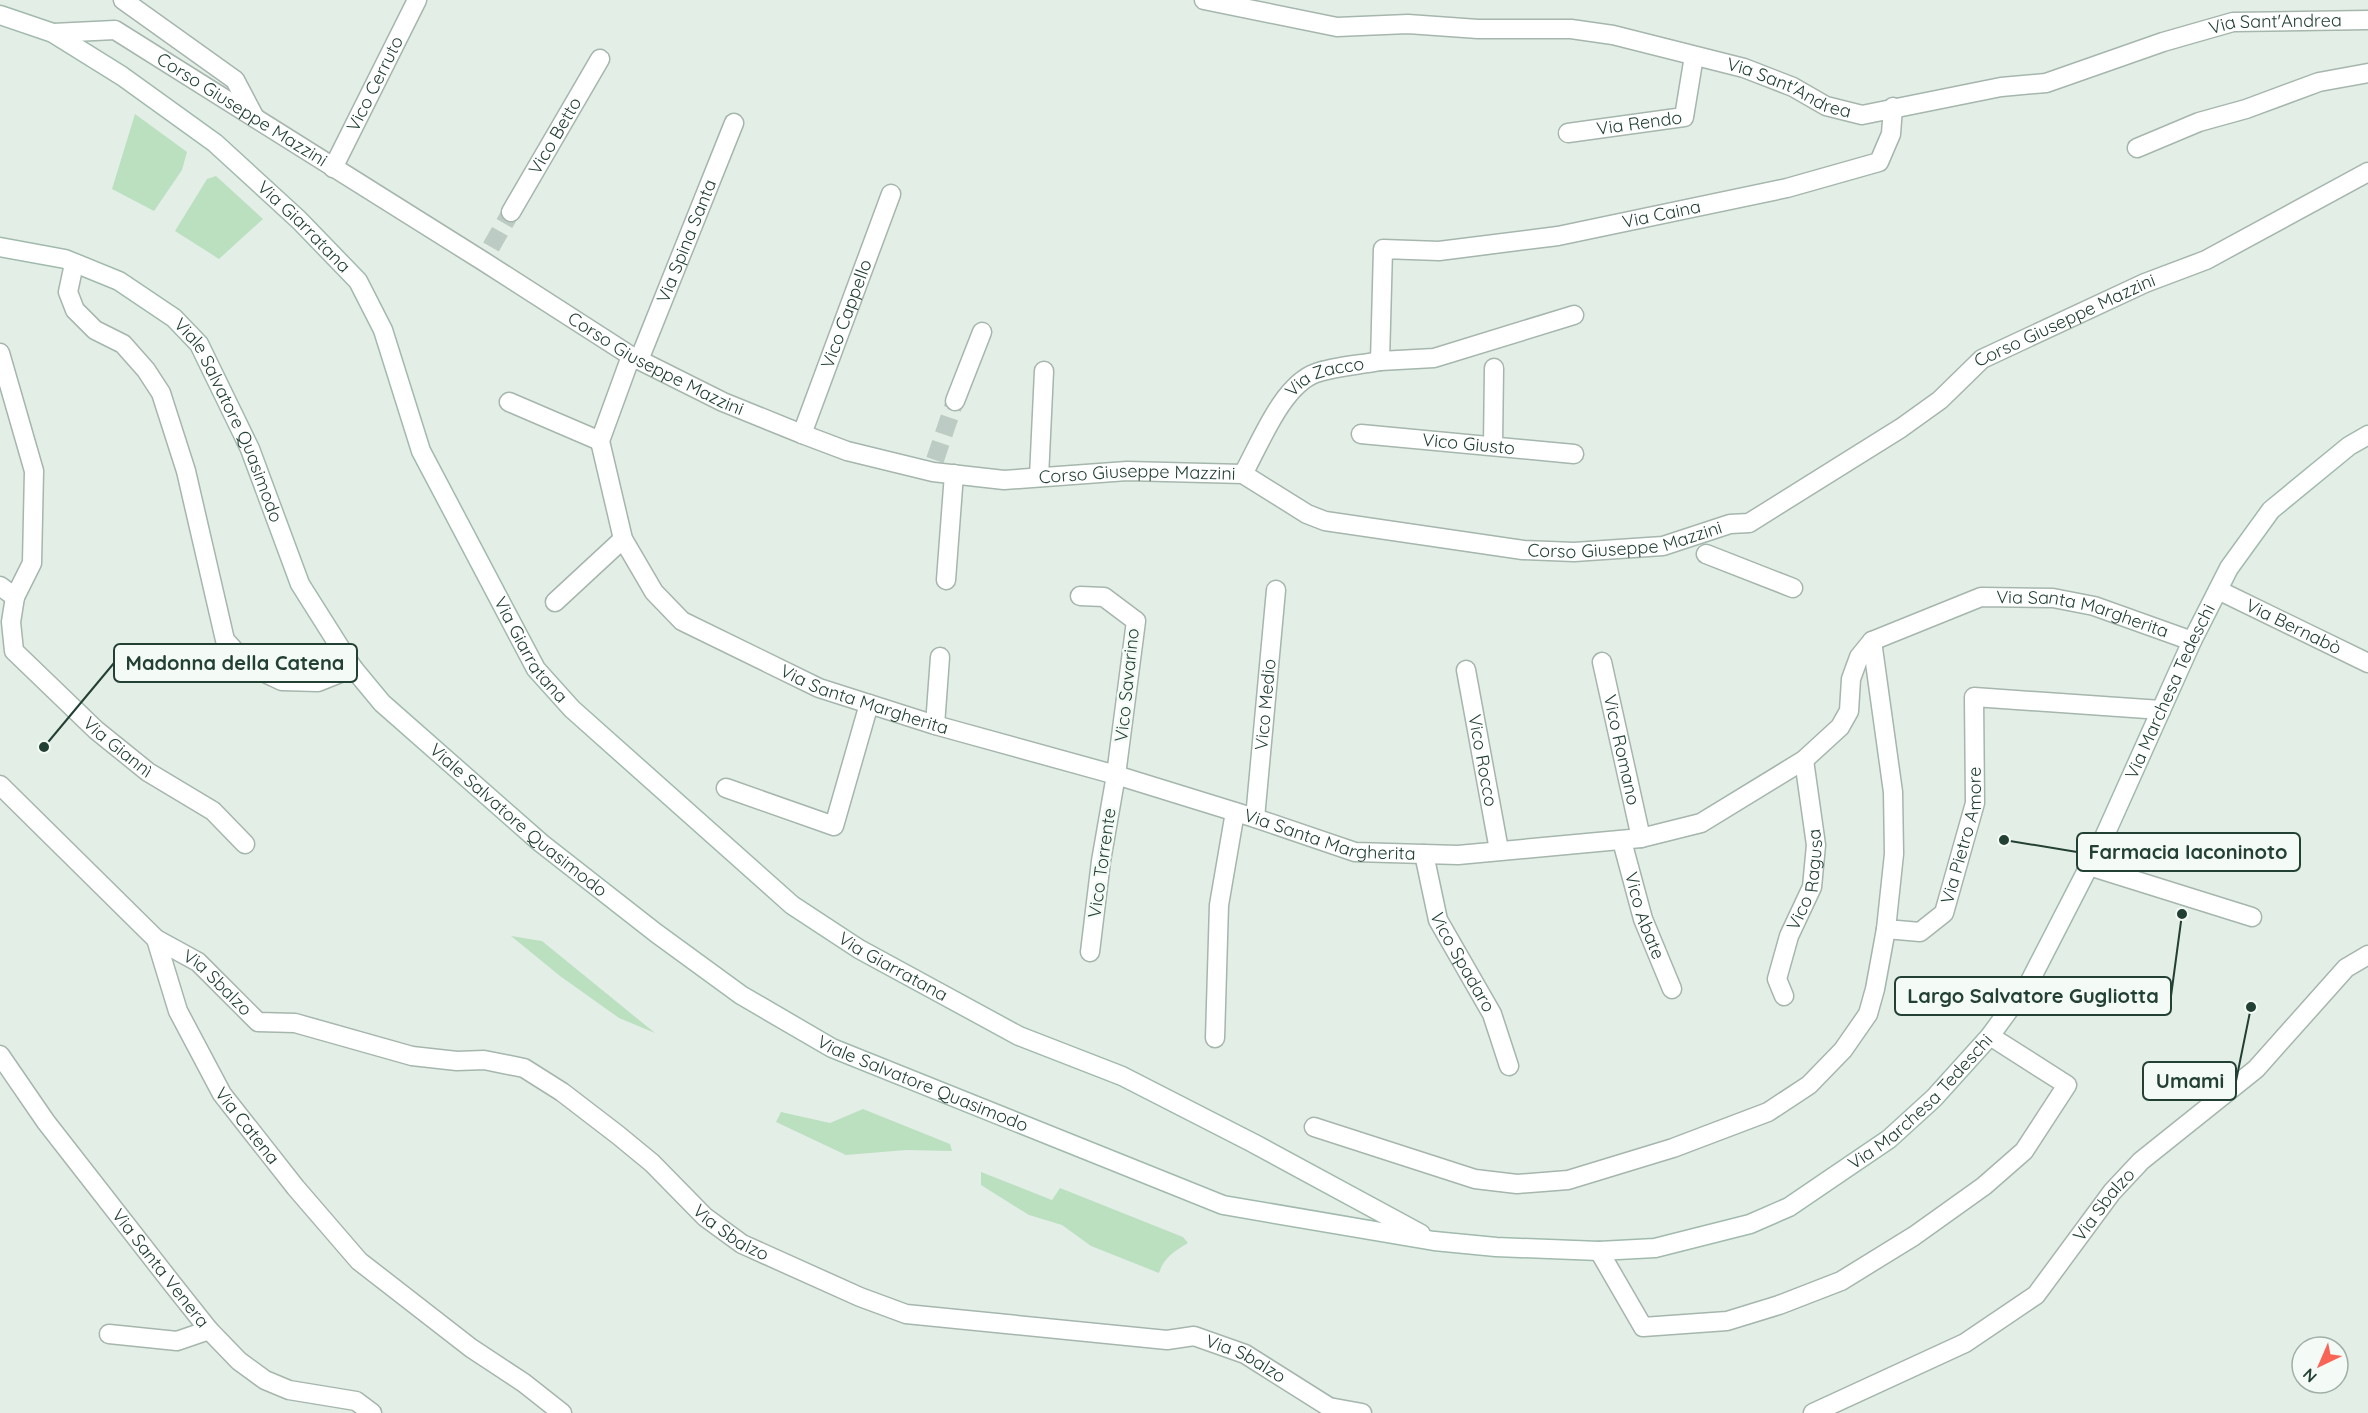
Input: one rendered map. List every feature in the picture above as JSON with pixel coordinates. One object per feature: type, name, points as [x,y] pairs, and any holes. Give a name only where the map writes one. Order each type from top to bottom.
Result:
[{"type":"street","points":[[123,0],[235,80],[256,120]]},
{"type":"street","name":"Vico Cerruto","points":[[333,168],[417,0]]},
{"type":"street","name":"Via Sant'Andrea","points":[[1204,0],[1337,27],[1408,24],[1478,29],[1571,29],[1613,35],[1744,68],[1793,87],[1826,106],[1862,115],[2001,87],[2046,83],[2163,42],[2233,22],[2368,20]]},
{"type":"street","name":"Via Giarratana","points":[[0,15],[53,33],[122,76],[215,143],[299,220],[358,281],[383,330],[421,451],[536,669],[572,709],[792,904],[859,949],[1019,1036],[1122,1076],[1229,1130],[1434,1241]]},
{"type":"street","name":"Corso Giuseppe Mazzini","points":[[53,33],[115,30],[333,168],[487,254],[635,358],[723,402],[847,451],[934,466],[954,474],[1004,480],[1126,471],[1243,474],[1307,514],[1325,521],[1523,550],[1574,552],[1663,546],[1730,524],[1749,523],[1901,428],[1940,400],[1982,359],[2145,283],[2206,260],[2368,172]]},
{"type":"street","name":"Via Rendo","points":[[1568,133],[1684,117],[1694,56]]},
{"type":"street","name":"Vico Betto","points":[[511,212],[600,59]]},
{"type":"street","points":[[2137,148],[2199,122],[2246,109],[2319,82],[2368,73]]},
{"type":"street","name":"Via Caina","points":[[1383,249],[1439,251],[1558,236],[1787,188],[1879,162],[1891,134],[1893,107]]},
{"type":"street","name":"Via Spina Santa","points":[[635,358],[734,123]]},
{"type":"street","name":"Vico Cappello","points":[[802,434],[891,194]]},
{"type":"street","name":"Viale Salvatore Quasimodo","points":[[0,247],[65,259],[119,281],[174,318],[199,344],[250,449],[300,584],[353,668],[382,703],[541,843],[656,933],[741,995],[832,1048],[1223,1205],[1434,1241]]},
{"type":"street","name":"Via Zacco","points":[[1243,474],[1282,402],[1292,390],[1314,374],[1380,361],[1383,249]]},
{"type":"street","points":[[74,264],[68,292],[75,310],[95,330],[123,344],[146,370],[161,393],[186,471],[225,640],[248,664],[282,681],[318,682],[353,668]]},
{"type":"street","points":[[1380,361],[1434,358],[1574,315]]},
{"type":"street","points":[[955,401],[982,332]]},
{"type":"street","name":"Via Giannì","points":[[0,353],[5,381],[34,471],[32,563],[6,590],[14,651],[96,730],[148,772],[213,810],[245,844]]},
{"type":"street","points":[[509,402],[600,441],[635,358]]},
{"type":"street","points":[[1493,445],[1494,368]]},
{"type":"street","points":[[1039,477],[1044,371]]},
{"type":"street","name":"Vico Giusto","points":[[1362,434],[1574,454]]},
{"type":"street","name":"Via Marchesa Tedeschi","points":[[1434,1241],[1496,1247],[1599,1251],[1655,1248],[1750,1224],[1789,1207],[1889,1138],[1934,1098],[1990,1036],[2030,981],[2089,866],[2192,641],[2229,568],[2271,510],[2349,446],[2368,435]]},
{"type":"street","name":"Via Santa Margherita","points":[[600,441],[623,538],[654,592],[682,621],[819,688],[935,725],[1116,775],[1255,818],[1354,852],[1458,855],[1622,841],[1701,823],[1804,760],[1840,727],[1849,711],[1851,679],[1859,657],[1872,640],[1981,597],[2053,598],[2094,606],[2192,641]]},
{"type":"street","points":[[946,580],[954,474]]},
{"type":"street","points":[[555,602],[623,538]]},
{"type":"street","points":[[1706,554],[1793,588]]},
{"type":"street","name":"Vico Medio","points":[[1255,818],[1276,590]]},
{"type":"street","name":"Via Bernabò","points":[[2218,590],[2368,663]]},
{"type":"street","name":"Vico Savarino","points":[[1080,596],[1104,597],[1136,621],[1116,775]]},
{"type":"street","points":[[1314,1127],[1475,1179],[1517,1184],[1568,1180],[1673,1148],[1768,1112],[1809,1085],[1843,1050],[1868,1014],[1875,990],[1886,929],[1894,854],[1893,792],[1872,640]]},
{"type":"street","points":[[935,725],[940,657]]},
{"type":"street","name":"Vico Romano","points":[[1602,662],[1641,838]]},
{"type":"street","name":"Vico Rocco","points":[[1466,670],[1499,850]]},
{"type":"street","name":"Via Pietro Amore","points":[[1886,929],[1920,932],[1944,913],[1975,803],[1974,697],[2161,710]]},
{"type":"street","points":[[726,788],[834,826],[869,704]]},
{"type":"street","name":"Vico Ragusa","points":[[1784,996],[1777,979],[1789,936],[1812,887],[1816,845],[1804,760]]},
{"type":"street","name":"Vico Torrente","points":[[1090,952],[1101,861],[1116,775]]},
{"type":"street","name":"Via Catena","points":[[0,785],[156,939],[178,1011],[222,1094],[296,1188],[359,1261],[471,1348],[524,1383],[562,1413]]},
{"type":"street","points":[[1215,1038],[1219,905],[1235,812]]},
{"type":"street","name":"Vico Abate","points":[[1622,841],[1643,919],[1672,989]]},
{"type":"street","name":"Vico Spadaro","points":[[1424,854],[1438,920],[1492,1014],[1509,1066]]},
{"type":"street","points":[[2089,866],[2252,917]]},
{"type":"street","name":"Via Sbalzo","points":[[156,939],[198,962],[258,1022],[295,1023],[412,1056],[457,1061],[484,1060],[524,1068],[562,1092],[618,1135],[652,1163],[705,1217],[742,1244],[860,1297],[906,1314],[1167,1340],[1194,1336],[1245,1354],[1329,1407],[1362,1413]]},
{"type":"street","name":"Via Sbalzo","points":[[1813,1413],[1965,1343],[2036,1295],[2112,1192],[2141,1161],[2256,1070],[2346,968],[2368,955]]},
{"type":"street","points":[[1599,1251],[1643,1327],[1727,1321],[1779,1305],[1841,1281],[1914,1236],[1984,1186],[2024,1151],[2067,1085],[1990,1036]]},
{"type":"street","name":"Via Santa Venera","points":[[0,1055],[46,1122],[209,1330],[239,1361],[265,1380],[289,1390],[356,1401],[372,1413]]},
{"type":"street","points":[[109,1334],[177,1341],[209,1330]]},
{"type":"green space","points":[[135,114],[187,152],[182,170],[154,211],[112,189]]},
{"type":"green space","points":[[216,176],[263,219],[219,259],[175,231],[207,179]]},
{"type":"green space","points":[[511,936],[542,941],[655,1033],[619,1018],[560,976]]},
{"type":"green space","points":[[863,1109],[950,1144],[952,1151],[906,1150],[846,1155],[776,1122],[781,1112],[830,1123]]},
{"type":"green space","points":[[981,1172],[1052,1200],[1060,1188],[1183,1237],[1188,1243],[1167,1259],[1159,1273],[1091,1246],[1062,1225],[1029,1215],[981,1185]]},
{"type":"tunnel","points":[[491,247],[511,212]]},
{"type":"tunnel","points":[[935,460],[955,401]]},
{"type":"place","name":"Madonna della Catena","points":[[44,747]]},
{"type":"place","name":"Farmacia Iaconinoto","points":[[2004,840]]},
{"type":"place","name":"Largo Salvatore Gugliotta","points":[[2182,914]]},
{"type":"place","name":"Umami","points":[[2251,1007]]}]
